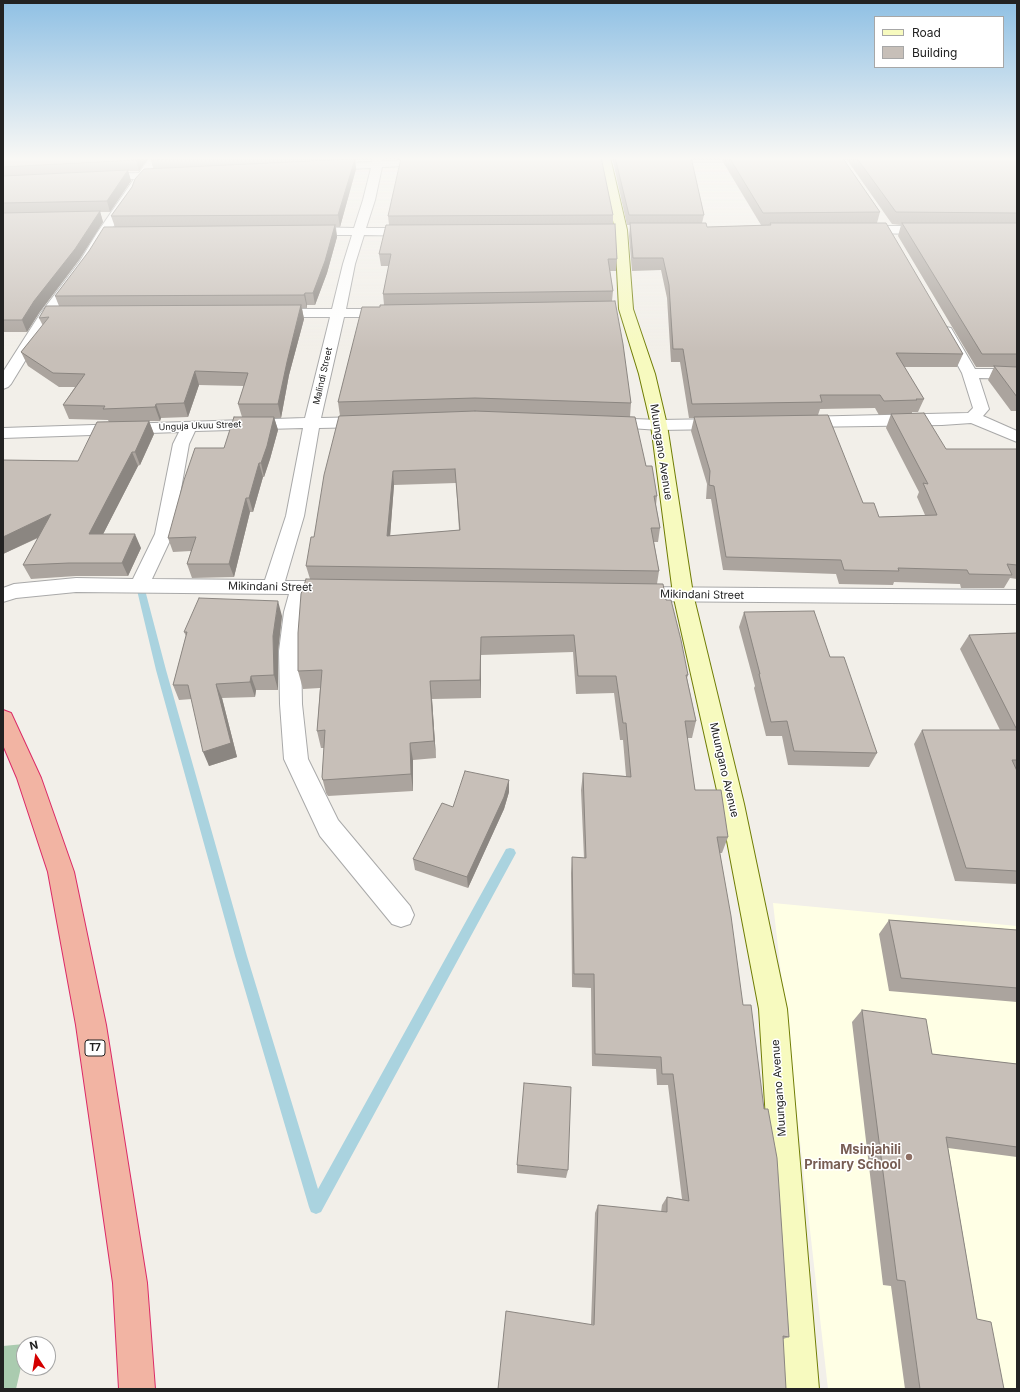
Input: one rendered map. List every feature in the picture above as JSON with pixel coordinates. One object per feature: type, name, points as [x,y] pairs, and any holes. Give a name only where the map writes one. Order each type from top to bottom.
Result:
[{"type":"highway","name":"T7","points":[[3,719],[29,778],[61,872],[90,1017],[130,1283],[137,1389]]},
{"type":"main road","name":"Muungano Avenue","points":[[617,222],[619,230],[618,309],[647,374],[659,425],[682,594],[732,804],[773,1009],[801,1389]]},
{"type":"street","points":[[3,384],[47,314],[86,262],[111,222]]},
{"type":"street","name":"Malindi Street","points":[[273,587],[295,516],[312,424],[350,264],[362,222]]},
{"type":"street","points":[[882,222],[895,244]]},
{"type":"street","points":[[848,230],[941,230]]},
{"type":"street","points":[[103,233],[118,232]]},
{"type":"street","points":[[295,232],[423,232]]},
{"type":"street","points":[[262,313],[402,313]]},
{"type":"street","points":[[47,314],[62,314]]},
{"type":"street","points":[[939,319],[970,373],[981,409],[973,418]]},
{"type":"street","points":[[3,353],[20,356]]},
{"type":"street","points":[[970,373],[1017,374]]},
{"type":"street","points":[[784,423],[973,418],[1017,437]]},
{"type":"street","name":"Unguja Ukuu Street","points":[[3,433],[240,424],[382,422]]},
{"type":"street","points":[[593,422],[659,425],[737,424]]},
{"type":"street","points":[[140,585],[164,534],[181,444],[189,427]]},
{"type":"street","name":"Mikindani Street","points":[[3,595],[14,592],[76,585],[349,589]]},
{"type":"street","points":[[301,588],[294,612],[290,651],[291,704],[296,759],[329,828],[401,915]]},
{"type":"street","name":"Mikindani Street","points":[[619,593],[1017,597]]},
{"type":"shaded area","name":"Msinjahili Primary School","points":[[773,903],[1017,926],[1017,1389],[828,1389]]},
{"type":"shaded area","points":[[16,1345],[16,1376],[19,1376],[16,1389],[3,1389],[3,1346]]},
{"type":"building","points":[[3,222],[93,222],[75,249],[34,301],[22,320],[3,320]]},
{"type":"building","points":[[630,223],[706,223],[707,227],[771,225],[770,223],[886,223],[963,354],[896,353],[924,399],[884,401],[880,395],[820,395],[822,402],[692,404],[683,349],[673,349],[669,285],[663,258],[633,258]]},
{"type":"building","points":[[902,223],[1017,223],[1017,354],[982,354]]},
{"type":"building","points":[[615,224],[617,259],[608,259],[613,291],[383,294],[391,254],[379,254],[386,225]]},
{"type":"building","points":[[335,225],[325,261],[313,293],[305,293],[304,295],[55,296],[89,251],[104,227]]},
{"type":"building","points":[[615,301],[623,344],[631,403],[475,398],[338,402],[362,307],[380,307],[380,305]]},
{"type":"building","points":[[301,305],[278,404],[238,404],[248,373],[195,371],[184,403],[156,404],[155,407],[103,409],[105,406],[63,405],[85,374],[53,373],[21,352],[49,317],[39,318],[46,306]]},
{"type":"building","points":[[994,366],[1017,367],[1017,397]]},
{"type":"building","points":[[475,411],[635,417],[646,466],[652,466],[657,496],[654,496],[660,528],[651,528],[659,571],[306,566],[311,537],[314,537],[324,475],[339,416]],"holes":[[[455,469],[460,530],[387,536],[393,471]]]},
{"type":"building","points":[[924,413],[946,449],[1017,449],[1017,565],[1007,564],[1012,575],[969,574],[967,570],[898,568],[899,571],[844,570],[841,560],[726,557],[714,486],[709,485],[710,471],[694,417],[828,415],[863,503],[874,503],[879,517],[937,515],[923,483],[928,484],[891,414]]},
{"type":"building","points":[[234,417],[274,417],[267,446],[261,463],[259,463],[249,498],[246,498],[229,564],[187,564],[196,537],[168,538],[184,480],[195,448],[224,448]]},
{"type":"building","points":[[149,421],[135,452],[132,452],[89,534],[135,534],[122,563],[23,565],[51,514],[3,537],[3,460],[78,461],[97,422]]},
{"type":"building","points":[[306,579],[663,584],[666,600],[671,600],[681,640],[688,675],[686,675],[696,721],[685,721],[695,790],[721,790],[728,837],[717,837],[731,916],[743,1005],[751,1005],[764,1109],[768,1109],[777,1158],[789,1337],[783,1336],[786,1389],[498,1389],[506,1311],[594,1325],[598,1205],[667,1212],[667,1197],[689,1201],[673,1074],[662,1074],[661,1057],[595,1054],[594,974],[574,974],[572,857],[586,858],[583,773],[631,777],[626,723],[623,723],[616,676],[578,676],[574,635],[481,637],[480,680],[430,681],[434,741],[410,743],[411,774],[323,780],[325,730],[317,731],[322,670],[298,671],[298,633],[301,594]]},
{"type":"building","points":[[199,598],[278,601],[273,636],[274,675],[251,676],[250,682],[216,684],[231,743],[203,752],[188,685],[173,685],[187,632],[184,632]]},
{"type":"building","points":[[814,611],[830,657],[844,657],[877,753],[794,751],[787,721],[771,722],[744,612]]},
{"type":"building","points":[[1017,633],[1017,730],[969,635]]},
{"type":"building","points":[[922,730],[1017,730],[1017,760],[1012,760],[1017,771],[1017,871],[966,868]]},
{"type":"building","points":[[465,771],[509,780],[504,797],[467,877],[413,859],[442,803],[453,807]]},
{"type":"building","points":[[889,920],[1017,930],[1017,988],[901,978]]},
{"type":"building","points":[[862,1010],[926,1019],[932,1054],[1017,1064],[1017,1147],[946,1137],[977,1319],[991,1322],[1004,1389],[920,1389],[905,1281],[897,1280]]},
{"type":"building","points":[[524,1083],[571,1087],[568,1170],[517,1165]]},
{"type":"waterway","points":[[140,586],[161,670],[241,956],[316,1207],[510,853]]},
{"type":"place","name":"Msinjahili Primary School","points":[[909,1157]]}]
